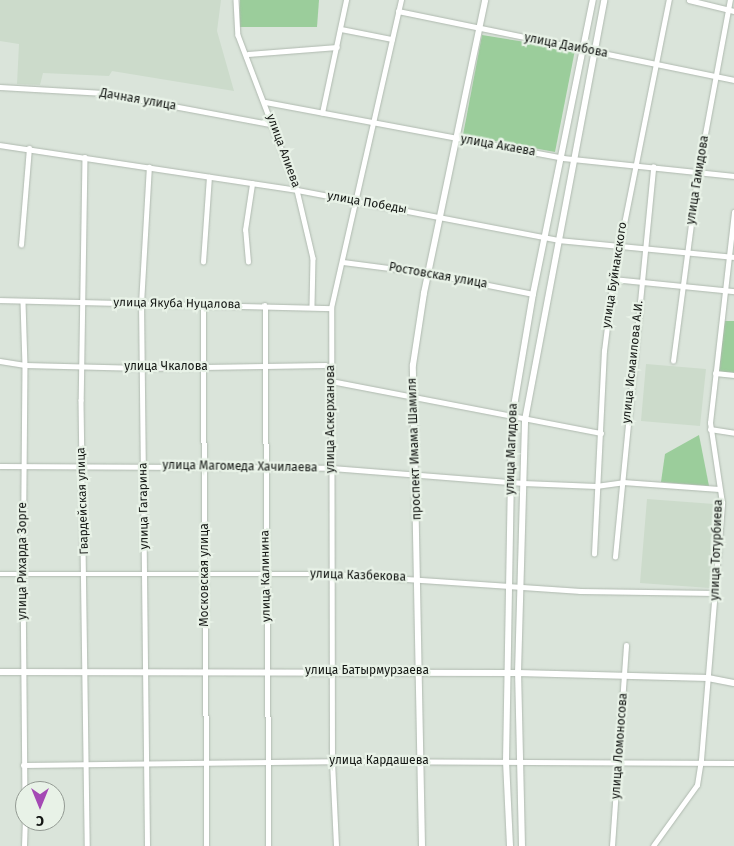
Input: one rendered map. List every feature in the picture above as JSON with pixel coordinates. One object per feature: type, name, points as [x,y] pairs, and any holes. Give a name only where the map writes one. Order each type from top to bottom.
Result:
[{"type":"main road","name":"проспект Имама Шамиля","points":[[422,846],[419,578],[416,472],[411,398],[413,365],[428,272],[485,0]]},
{"type":"main road","name":"улица Магидова","points":[[510,846],[506,760],[512,418],[533,294],[563,158],[593,0]]},
{"type":"main road","name":"улица Магидова","points":[[522,846],[518,761],[518,673],[525,420],[604,0]]},
{"type":"main road","name":"улица Батырмурзаева","points":[[0,672],[267,670],[518,673],[708,678],[734,683]]},
{"type":"street","name":"улица Алиева","points":[[236,0],[236,24],[298,190],[313,258],[312,307]]},
{"type":"street","points":[[322,113],[346,0]]},
{"type":"street","name":"улица Аскерханова","points":[[336,846],[332,761],[331,308],[357,203],[401,0]]},
{"type":"street","name":"улица Буйнакского","points":[[594,554],[604,351],[613,278],[634,165],[669,0]]},
{"type":"street","points":[[689,0],[734,12]]},
{"type":"street","name":"улица Гамидова","points":[[673,361],[698,172],[730,0]]},
{"type":"street","name":"улица Даибова","points":[[398,11],[734,80]]},
{"type":"street","points":[[341,29],[392,40]]},
{"type":"street","points":[[248,54],[337,47]]},
{"type":"street","name":"Дачная улица","points":[[0,87],[104,93],[275,125]]},
{"type":"street","name":"улица Акаева","points":[[265,102],[575,160],[734,176]]},
{"type":"street","name":"улица Победы","points":[[0,145],[298,190],[357,203],[440,215],[544,238],[620,248],[731,256]]},
{"type":"street","points":[[21,245],[29,148]]},
{"type":"street","name":"Гвардейская улица","points":[[85,157],[82,466],[86,574],[87,671],[85,764],[87,846]]},
{"type":"street","name":"улица Гагарина","points":[[147,846],[147,671],[141,304],[149,167]]},
{"type":"street","name":"улица Исмаилова А.И.","points":[[615,557],[653,167]]},
{"type":"street","points":[[203,262],[209,177]]},
{"type":"street","points":[[248,262],[245,230],[252,184]]},
{"type":"street","name":"улица Тотурбиева","points":[[653,846],[697,785],[701,760],[722,503],[710,429],[725,290],[731,256],[734,212]]},
{"type":"street","name":"Ростовская улица","points":[[343,262],[428,272],[533,294]]},
{"type":"street","points":[[613,278],[734,291]]},
{"type":"street","name":"улица Якуба Нуцалова","points":[[0,300],[331,308]]},
{"type":"street","name":"улица Рихарда Зорге","points":[[22,302],[25,365],[24,781]]},
{"type":"street","name":"Московская улица","points":[[203,304],[207,846]]},
{"type":"street","name":"улица Калинина","points":[[265,305],[269,846]]},
{"type":"street","name":"улица Чкалова","points":[[0,361],[25,365],[142,368],[325,365],[331,368]]},
{"type":"street","points":[[716,374],[734,376]]},
{"type":"street","points":[[331,381],[512,418],[601,433]]},
{"type":"street","points":[[710,429],[734,432]]},
{"type":"street","name":"улица Магомеда Хачилаева","points":[[0,466],[332,468],[416,472],[523,483],[596,486],[623,482],[719,489]]},
{"type":"street","name":"улица Казбекова","points":[[0,574],[333,574],[419,578],[520,587],[716,593]]},
{"type":"street","name":"улица Ломоносова","points":[[612,846],[620,761],[626,646]]},
{"type":"street","name":"улица Кардашева","points":[[23,765],[506,760],[701,760],[734,763]]},
{"type":"street","name":"улица Рихарда Зорге","points":[[24,846],[25,831]]},
{"type":"shaded area","points":[[0,0],[221,0],[217,31],[234,91],[112,71],[109,76],[43,73],[40,85],[17,84],[19,44],[0,41]]},
{"type":"shaded area","points":[[646,364],[706,369],[700,426],[641,421]]},
{"type":"shaded area","points":[[647,499],[714,504],[710,588],[640,583]]},
{"type":"green space","points":[[240,0],[319,0],[317,27],[239,27]]},
{"type":"green space","points":[[482,35],[575,50],[555,152],[463,135]]},
{"type":"green space","points":[[723,321],[734,321],[734,373],[718,372]]},
{"type":"green space","points":[[699,435],[709,486],[661,482],[665,454]]}]
